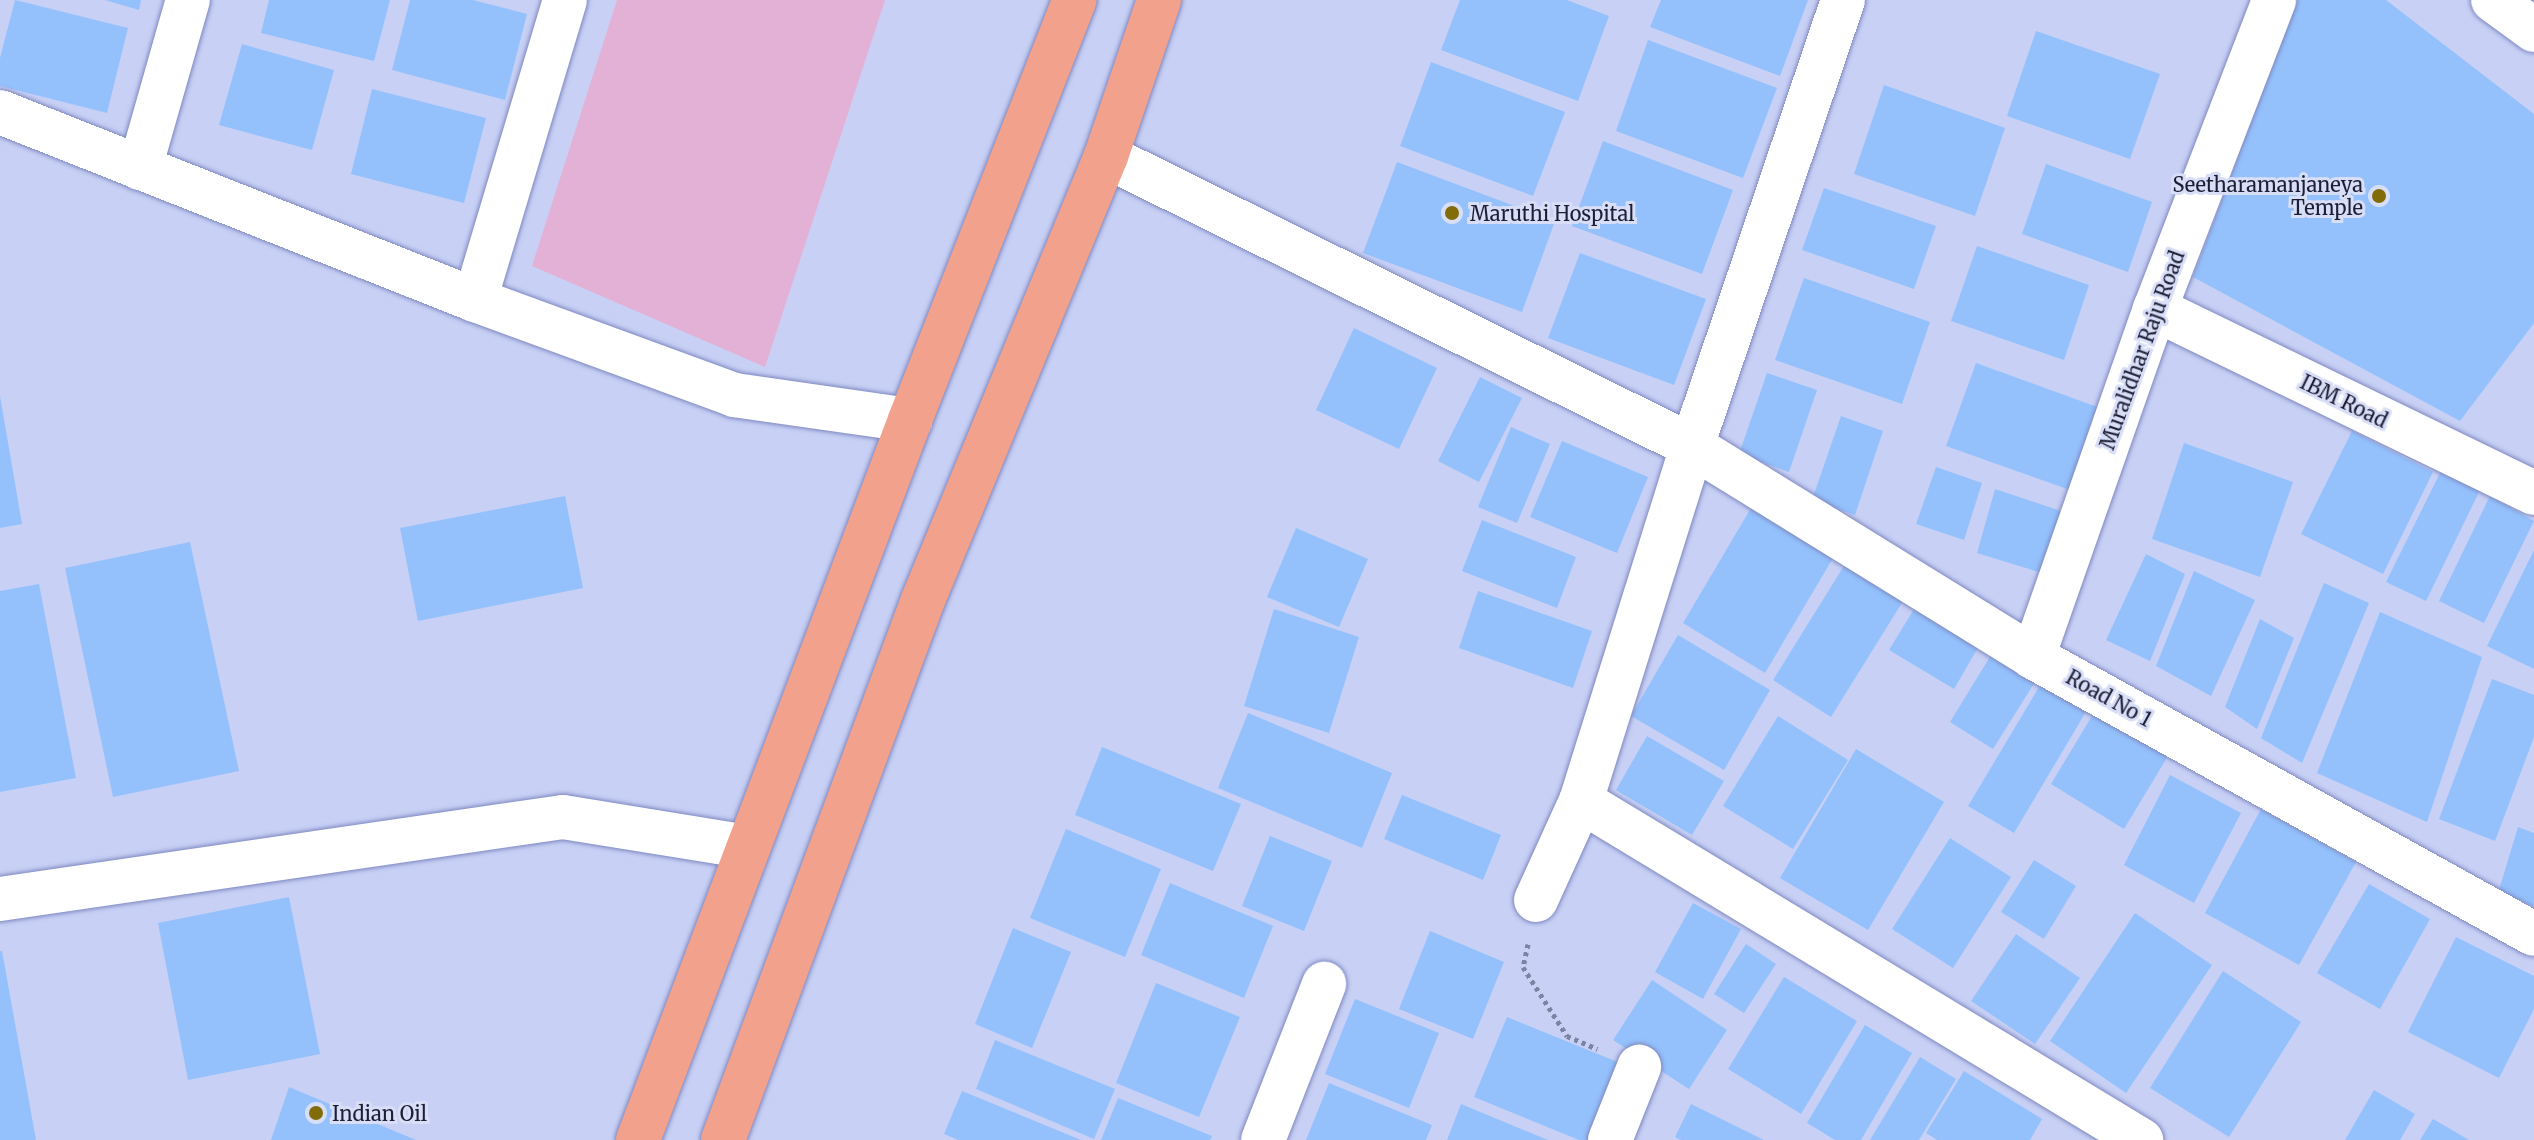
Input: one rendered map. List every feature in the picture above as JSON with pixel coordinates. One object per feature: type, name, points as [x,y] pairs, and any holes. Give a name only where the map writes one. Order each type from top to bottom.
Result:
[{"type":"highway","points":[[638,1140],[910,420],[1075,0]]},
{"type":"highway","points":[[723,1140],[923,600],[1106,156],[1159,0]]},
{"type":"street","points":[[140,168],[188,0]]},
{"type":"street","points":[[475,300],[565,0]]},
{"type":"street","points":[[1536,900],[1581,801],[1692,446],[1843,0]]},
{"type":"street","name":"Muralidhar Raju Road","points":[[2033,657],[2155,309],[2274,0]]},
{"type":"street","points":[[2493,0],[2534,30]]},
{"type":"street","points":[[0,112],[475,300],[734,395],[910,420]]},
{"type":"street","name":"Road No 1","points":[[1106,156],[1692,446],[2033,657],[2534,934]]},
{"type":"street","name":"IBM Road","points":[[2155,309],[2534,493]]},
{"type":"street","points":[[1581,801],[2141,1140]]},
{"type":"street","points":[[0,899],[563,817],[748,847]]},
{"type":"street","points":[[1263,1140],[1324,984]]},
{"type":"street","points":[[1610,1140],[1639,1067]]},
{"type":"path","points":[[1536,900],[1523,967],[1567,1036],[1639,1067]]},
{"type":"shaded area","points":[[617,0],[885,0],[765,367],[532,266]]},
{"type":"building","points":[[15,0],[128,28],[107,113],[0,86],[0,58]]},
{"type":"building","points":[[105,0],[141,0],[139,10]]},
{"type":"building","points":[[269,0],[390,0],[374,61],[261,33]]},
{"type":"building","points":[[410,0],[473,0],[527,14],[505,100],[392,70]]},
{"type":"building","points":[[1460,0],[1567,0],[1609,16],[1578,101],[1441,50]]},
{"type":"building","points":[[1661,0],[1808,0],[1780,76],[1650,27]]},
{"type":"building","name":"Seetharamanjaneya Temple","points":[[2297,0],[2386,0],[2534,114],[2534,323],[2460,421],[2193,277]]},
{"type":"building","points":[[2036,31],[2160,74],[2130,159],[2007,116]]},
{"type":"building","points":[[1648,40],[1777,88],[1743,178],[1616,131]]},
{"type":"building","points":[[242,44],[334,70],[312,150],[219,125]]},
{"type":"building","points":[[1431,62],[1565,112],[1533,196],[1400,146]]},
{"type":"building","points":[[1884,85],[2005,128],[1975,216],[1854,174]]},
{"type":"building","points":[[372,89],[486,118],[464,203],[351,174]]},
{"type":"building","points":[[1603,141],[1733,190],[1702,274],[1572,226]]},
{"type":"building","points":[[1397,162],[1555,221],[1522,312],[1363,253]]},
{"type":"building","points":[[2046,164],[2152,202],[2128,272],[2022,234]]},
{"type":"building","points":[[1824,188],[1936,226],[1914,289],[1802,250]]},
{"type":"building","points":[[1977,246],[2089,285],[2064,360],[1951,321]]},
{"type":"building","points":[[1580,253],[1706,299],[1674,385],[1548,338]]},
{"type":"building","points":[[1804,278],[1930,322],[1902,404],[1775,360]]},
{"type":"building","points":[[1354,328],[1437,368],[1399,449],[1316,410]]},
{"type":"building","points":[[1976,363],[2100,408],[2070,490],[1946,446]]},
{"type":"building","points":[[1767,373],[1817,390],[1789,472],[1739,454]]},
{"type":"building","points":[[1480,377],[1522,398],[1479,482],[1438,461]]},
{"type":"building","points":[[0,396],[22,524],[0,528]]},
{"type":"building","points":[[1841,416],[1883,431],[1855,515],[1812,500]]},
{"type":"building","points":[[1511,427],[1550,444],[1517,523],[1478,507]]},
{"type":"building","points":[[2352,431],[2433,472],[2383,574],[2301,534]]},
{"type":"building","points":[[1562,441],[1648,477],[1617,553],[1530,517]]},
{"type":"building","points":[[2184,443],[2293,482],[2260,577],[2152,539]]},
{"type":"building","points":[[1936,467],[1982,483],[1964,540],[1916,524]]},
{"type":"building","points":[[2442,469],[2481,488],[2426,601],[2386,582]]},
{"type":"building","points":[[1995,489],[2064,512],[2045,574],[1977,553]]},
{"type":"building","points":[[565,496],[583,588],[418,621],[400,528]]},
{"type":"building","points":[[2490,496],[2534,521],[2484,623],[2439,601]]},
{"type":"building","points":[[1754,503],[1836,553],[1765,673],[1683,623]]},
{"type":"building","points":[[1482,520],[1576,557],[1557,608],[1462,571]]},
{"type":"building","points":[[1296,528],[1368,559],[1339,627],[1267,597]]},
{"type":"building","points":[[190,542],[239,771],[113,797],[65,568]]},
{"type":"building","points":[[2534,550],[2534,669],[2487,646]]},
{"type":"building","points":[[2146,554],[2185,574],[2150,661],[2106,640]]},
{"type":"building","points":[[1847,561],[1905,598],[1831,717],[1773,680]]},
{"type":"building","points":[[2194,571],[2255,600],[2211,696],[2156,666]]},
{"type":"building","points":[[2324,583],[2369,603],[2302,763],[2261,738]]},
{"type":"building","points":[[39,584],[76,778],[0,792],[0,591]]},
{"type":"building","points":[[1478,591],[1592,631],[1573,688],[1459,648]]},
{"type":"building","points":[[1919,601],[1983,639],[1954,689],[1889,650]]},
{"type":"building","points":[[1274,609],[1359,637],[1329,733],[1244,706]]},
{"type":"building","points":[[2380,612],[2482,657],[2427,822],[2317,773]]},
{"type":"building","points":[[2260,619],[2294,638],[2257,729],[2225,707]]},
{"type":"building","points":[[1678,635],[1770,690],[1724,770],[1631,716]]},
{"type":"building","points":[[1996,647],[2040,674],[1993,749],[1950,722]]},
{"type":"building","points":[[2048,672],[2093,700],[2014,833],[1968,806]]},
{"type":"building","points":[[2492,679],[2534,695],[2534,737],[2495,841],[2439,819]]},
{"type":"building","points":[[2098,706],[2171,751],[2124,829],[2051,784]]},
{"type":"building","points":[[1248,713],[1392,773],[1362,848],[1218,788]]},
{"type":"building","points":[[1778,716],[1848,760],[1793,849],[1723,806]]},
{"type":"building","points":[[1647,736],[1724,781],[1692,835],[1616,790]]},
{"type":"building","points":[[1102,747],[1241,804],[1213,871],[1075,815]]},
{"type":"building","points":[[1856,749],[1944,802],[1868,930],[1780,878]]},
{"type":"building","points":[[2170,775],[2241,813],[2194,903],[2124,865]]},
{"type":"building","points":[[1402,795],[1501,835],[1483,880],[1384,839]]},
{"type":"building","points":[[2261,809],[2356,862],[2299,965],[2205,913]]},
{"type":"building","points":[[2518,827],[2534,833],[2534,907],[2499,890]]},
{"type":"building","points":[[1066,829],[1161,869],[1125,957],[1030,918]]},
{"type":"building","points":[[1270,836],[1332,861],[1304,931],[1242,906]]},
{"type":"building","points":[[1950,838],[2011,877],[1953,968],[1892,929]]},
{"type":"building","points":[[2034,860],[2076,886],[2044,939],[2001,912]]},
{"type":"building","points":[[1170,883],[1273,926],[1244,998],[1141,955]]},
{"type":"building","points":[[2369,884],[2430,919],[2380,1009],[2317,973]]},
{"type":"building","points":[[289,897],[320,1054],[188,1080],[158,923]]},
{"type":"building","points":[[1693,903],[1741,929],[1703,999],[1655,972]]},
{"type":"building","points":[[2135,913],[2212,965],[2126,1093],[2050,1041]]},
{"type":"building","points":[[1013,928],[1071,952],[1032,1048],[975,1024]]},
{"type":"building","points":[[1430,931],[1504,962],[1473,1039],[1399,1009]]},
{"type":"building","points":[[2016,934],[2080,978],[2035,1044],[1971,1001]]},
{"type":"building","points":[[2456,937],[2534,976],[2534,1009],[2499,1078],[2408,1032]]},
{"type":"building","points":[[1746,944],[1776,964],[1744,1013],[1714,994]]},
{"type":"building","points":[[2,951],[36,1140],[0,1140]]},
{"type":"building","points":[[2223,971],[2301,1022],[2229,1137],[2150,1088]]},
{"type":"building","points":[[1784,977],[1857,1021],[1801,1114],[1728,1069]]},
{"type":"building","points":[[1652,980],[1727,1030],[1689,1089],[1613,1040]]},
{"type":"building","points":[[1156,983],[1240,1017],[1199,1117],[1116,1083]]},
{"type":"building","points":[[1355,999],[1439,1033],[1409,1108],[1325,1074]]},
{"type":"building","points":[[1507,1017],[1625,1065],[1595,1140],[1579,1140],[1474,1097]]},
{"type":"building","points":[[1865,1025],[1912,1053],[1861,1140],[1835,1140],[1807,1123]]},
{"type":"building","points":[[995,1040],[1115,1089],[1094,1139],[976,1089]]},
{"type":"building","points":[[1920,1057],[1956,1079],[1919,1140],[1870,1140]]},
{"type":"building","points":[[1964,1071],[2042,1119],[2030,1140],[1937,1140],[1926,1133]]},
{"type":"building","points":[[1329,1083],[1432,1125],[1426,1140],[1306,1140]]},
{"type":"building","name":"Indian Oil","points":[[289,1087],[416,1140],[271,1140]]},
{"type":"building","points":[[2374,1090],[2415,1114],[2400,1140],[2345,1140]]},
{"type":"building","points":[[962,1091],[1081,1140],[958,1140],[944,1134]]},
{"type":"building","points":[[1118,1098],[1212,1136],[1210,1140],[1101,1140]]},
{"type":"building","points":[[1461,1104],[1548,1140],[1447,1140]]},
{"type":"building","points":[[1691,1104],[1764,1140],[1681,1140],[1675,1137]]},
{"type":"building","points":[[2433,1119],[2469,1140],[2420,1140]]},
{"type":"place","name":"Seetharamanjaneya Temple","points":[[2379,196]]},
{"type":"place","name":"Maruthi Hospital","points":[[1452,213]]},
{"type":"place","name":"Indian Oil","points":[[316,1113]]}]
